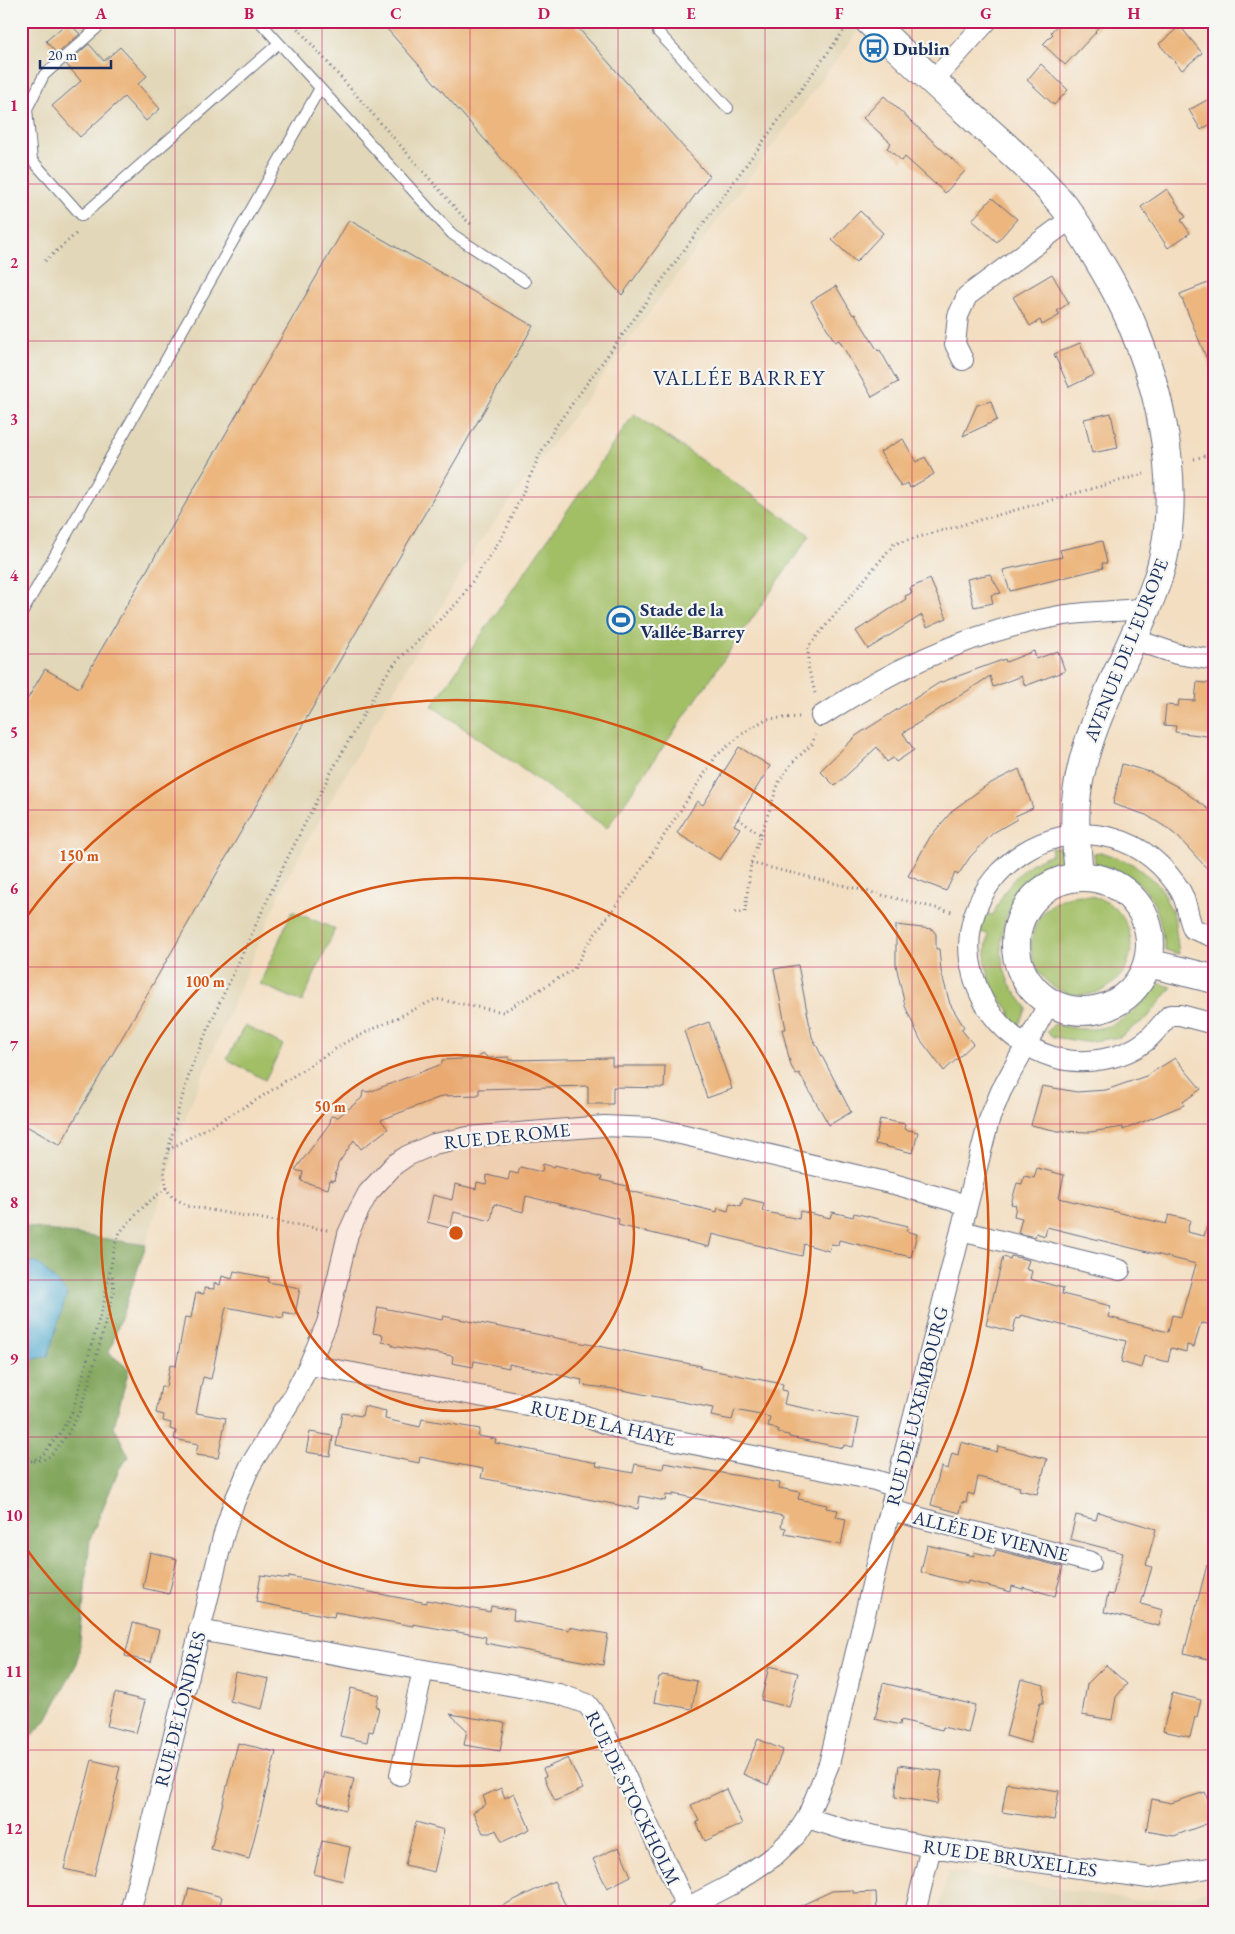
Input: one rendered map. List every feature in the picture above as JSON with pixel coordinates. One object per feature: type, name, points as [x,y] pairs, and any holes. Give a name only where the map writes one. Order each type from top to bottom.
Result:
[{"type":"street","points":[[932,81],[987,21]]},
{"type":"street","name":"AVENUE DE L'EUROPE","points":[[859,22],[932,81],[1035,175],[1062,204],[1108,277],[1135,330],[1148,367],[1169,469],[1168,534],[1164,561],[1147,608],[1104,703],[1083,760],[1076,796],[1079,876]]},
{"type":"street","points":[[963,360],[956,344],[958,316],[967,296],[1072,218]]},
{"type":"street","points":[[821,716],[858,692],[891,674],[925,657],[973,638],[1013,626],[1061,616],[1147,608]]},
{"type":"street","points":[[1133,639],[1177,654],[1214,660]]},
{"type":"street","points":[[1214,937],[1193,929],[1187,904],[1177,885],[1164,869],[1148,855],[1130,845],[1111,838],[1090,834],[1049,839],[1012,859],[997,874],[985,891],[976,910],[971,930],[970,951],[972,972],[988,1010],[1002,1026],[1026,1045],[1035,1051],[1055,1058],[1076,1061],[1117,1056],[1136,1048],[1147,1040],[1170,1015],[1180,1015],[1214,1024]]},
{"type":"street","points":[[1079,876],[1105,880],[1127,893],[1136,902],[1148,924],[1150,937],[1148,963],[1142,977],[1121,1000],[1108,1007],[1093,1011],[1078,1012],[1063,1009],[1049,1003],[1035,992],[1025,978],[1018,963],[1015,945],[1017,928],[1023,912],[1033,898],[1047,887],[1062,880],[1079,876]]},
{"type":"street","points":[[1148,963],[1214,979]]},
{"type":"street","name":"RUE DE LUXEMBOURG","points":[[682,1910],[731,1885],[773,1857],[796,1835],[808,1818],[830,1764],[890,1510],[989,1120],[1001,1091],[1049,1003]]},
{"type":"street","name":"RUE DE ROME","points":[[233,1505],[250,1466],[292,1398],[309,1365],[327,1323],[348,1234],[368,1193],[394,1165],[420,1150],[449,1140],[468,1137],[604,1126],[653,1128],[894,1184],[967,1205]]},
{"type":"street","points":[[961,1231],[1120,1270]]},
{"type":"street","name":"RUE DE LA HAYE","points":[[309,1365],[582,1415],[624,1430],[875,1480],[896,1487]]},
{"type":"street","name":"RUE DE LONDRES","points":[[130,1913],[199,1630],[233,1505]]},
{"type":"street","name":"ALLÉE DE VIENNE","points":[[890,1510],[1091,1562]]},
{"type":"street","name":"RUE DE STOCKHOLM","points":[[199,1630],[559,1694],[587,1704],[599,1720],[682,1910]]},
{"type":"street","points":[[400,1775],[423,1670]]},
{"type":"street","name":"RUE DE BRUXELLES","points":[[808,1818],[846,1830],[931,1847],[1150,1878],[1214,1867]]},
{"type":"street","points":[[915,1913],[931,1847]]},
{"type":"lane","points":[[102,21],[97,28],[44,75],[28,109],[32,160],[82,216],[279,43]]},
{"type":"lane","points":[[259,21],[452,234],[526,282]]},
{"type":"lane","points":[[657,21],[658,32],[728,108]]},
{"type":"lane","points":[[21,615],[320,88]]},
{"type":"path","points":[[290,21],[465,218],[480,231]]},
{"type":"path","points":[[348,1234],[188,1206],[172,1197],[166,1188],[164,1167],[192,1065],[283,867],[385,676],[397,661],[460,600],[509,524],[540,454],[556,426],[859,22]]},
{"type":"path","points":[[1194,458],[1214,453]]},
{"type":"path","points":[[735,912],[745,912],[752,863],[778,782],[791,764],[812,744],[821,716],[808,666],[808,647],[894,544],[1146,474]]},
{"type":"path","points":[[168,1150],[258,1099],[346,1042],[436,999],[502,1012],[574,969],[589,942],[637,877],[716,756],[742,734],[766,719],[821,716]]},
{"type":"path","points":[[738,818],[760,834]]},
{"type":"path","points":[[752,863],[958,914]]},
{"type":"path","points":[[31,1461],[42,1456],[61,1432],[73,1410],[94,1340],[115,1245],[123,1227],[152,1198],[166,1188]]},
{"type":"path","points":[[21,1462],[43,1460],[50,1456],[67,1435],[79,1413],[114,1291],[111,1270]]},
{"type":"shaded area","points":[[21,21],[865,21],[474,550],[286,879],[188,1110],[146,1245],[21,1226]]},
{"type":"shaded area","points":[[948,1871],[1137,1901],[1195,1895],[1214,1889],[1214,1913],[938,1913]]},
{"type":"green space","name":"Stade de la Vallée-Barrey","points":[[634,414],[810,535],[607,828],[432,706]]},
{"type":"green space","points":[[1051,848],[1068,848],[1067,861],[1037,878],[1019,894],[1006,917],[1003,929],[1001,942],[1004,968],[1008,980],[1027,1008],[1018,1027],[1009,1020],[1010,1012],[992,988],[985,962],[988,934],[980,932],[983,913],[993,915],[1003,894],[1015,877],[1031,864],[1052,854]]},
{"type":"green space","points":[[1101,852],[1131,863],[1159,885],[1174,916],[1179,954],[1165,950],[1159,916],[1144,889],[1125,874],[1095,863],[1094,853]]},
{"type":"green space","points":[[1081,895],[1100,899],[1116,910],[1127,926],[1131,945],[1127,964],[1116,980],[1100,991],[1081,995],[1062,991],[1046,980],[1035,964],[1031,945],[1035,926],[1046,910],[1062,899]]},
{"type":"green space","points":[[292,911],[335,929],[302,1002],[260,984]]},
{"type":"green space","points":[[1158,983],[1172,987],[1148,1017],[1120,1037],[1085,1042],[1053,1037],[1047,1032],[1054,1024],[1085,1029],[1109,1026],[1136,1009]]},
{"type":"green space","points":[[245,1025],[283,1045],[265,1080],[227,1059]]},
{"type":"green space","points":[[21,1226],[146,1245],[109,1353],[129,1369],[114,1426],[129,1457],[119,1469],[90,1539],[78,1661],[48,1718],[21,1748]]},
{"type":"water","points":[[21,1260],[39,1264],[67,1293],[48,1356],[21,1362]]},
{"type":"building","points":[[380,21],[572,21],[709,176],[622,295]]},
{"type":"building","points":[[1061,21],[1104,21],[1065,65],[1043,44],[1053,34],[1051,32]]},
{"type":"building","points":[[68,22],[80,34],[57,54],[46,41]]},
{"type":"building","points":[[1180,26],[1202,53],[1182,70],[1159,44]]},
{"type":"building","points":[[89,44],[104,61],[120,47],[147,76],[138,84],[160,109],[146,121],[124,97],[80,137],[52,106],[81,81],[66,64]]},
{"type":"building","points":[[1041,64],[1068,90],[1054,105],[1027,80]]},
{"type":"building","points":[[884,96],[965,171],[945,193],[905,157],[902,161],[887,148],[891,143],[863,118]]},
{"type":"building","points":[[1214,96],[1214,122],[1201,130],[1189,110]]},
{"type":"building","points":[[1167,189],[1186,217],[1181,220],[1190,233],[1168,248],[1141,207]]},
{"type":"building","points":[[992,198],[1017,219],[997,242],[972,220]]},
{"type":"building","points":[[860,211],[883,233],[856,262],[832,240]]},
{"type":"building","points":[[349,220],[533,326],[60,1145],[21,1123],[21,710],[45,669],[79,688]]},
{"type":"building","points":[[1052,274],[1069,303],[1057,311],[1060,315],[1042,325],[1040,320],[1030,326],[1013,297]]},
{"type":"building","points":[[1208,283],[1214,298],[1213,374],[1180,294]]},
{"type":"building","points":[[836,286],[853,315],[855,314],[878,351],[880,350],[898,382],[872,397],[839,340],[835,342],[811,301]]},
{"type":"building","points":[[1080,343],[1094,375],[1069,387],[1054,354]]},
{"type":"building","points":[[991,401],[997,420],[963,436],[977,405]]},
{"type":"building","points":[[1111,413],[1118,448],[1092,453],[1084,419]]},
{"type":"building","points":[[903,439],[916,462],[925,457],[934,474],[910,488],[908,483],[901,487],[880,452]]},
{"type":"building","points":[[1102,541],[1107,563],[1102,563],[1103,568],[1010,591],[1003,570],[1062,557],[1060,550]]},
{"type":"building","points":[[990,574],[1001,593],[991,595],[993,603],[974,607],[967,579]]},
{"type":"building","points":[[930,579],[947,618],[927,627],[922,615],[868,649],[856,631],[906,599],[905,596],[912,593],[910,588]]},
{"type":"building","points":[[1034,651],[1036,659],[1058,651],[1065,671],[1025,686],[1021,676],[993,687],[990,676],[903,733],[914,750],[896,762],[893,758],[887,762],[877,747],[835,786],[820,771],[857,735],[939,683],[1005,659],[1006,662]]},
{"type":"building","points":[[1197,682],[1214,684],[1214,737],[1175,732],[1176,726],[1164,725],[1166,705],[1178,706],[1179,700],[1195,701]]},
{"type":"building","points":[[739,747],[770,766],[734,825],[740,828],[720,860],[677,833],[697,801],[703,805]]},
{"type":"building","points":[[1122,764],[1150,772],[1178,787],[1214,813],[1214,876],[1178,837],[1167,828],[1146,815],[1113,804]]},
{"type":"building","points":[[1019,769],[1033,808],[1015,816],[1017,819],[993,833],[970,857],[958,875],[955,873],[946,891],[908,876],[930,837],[953,810],[987,785]]},
{"type":"building","points":[[896,925],[932,929],[936,934],[936,949],[939,949],[941,971],[950,1004],[964,1027],[961,1029],[973,1044],[944,1071],[920,1039],[905,1006],[896,965]]},
{"type":"building","points":[[798,965],[812,1037],[851,1112],[829,1125],[799,1073],[796,1075],[791,1066],[782,1029],[786,1029],[774,969]]},
{"type":"building","points":[[709,1022],[732,1089],[707,1098],[684,1031]]},
{"type":"building","points":[[483,1053],[488,1058],[509,1057],[509,1060],[612,1058],[612,1066],[665,1066],[664,1088],[613,1087],[613,1104],[588,1104],[588,1086],[479,1089],[479,1095],[443,1096],[381,1120],[388,1129],[361,1149],[354,1140],[338,1164],[334,1181],[330,1180],[328,1189],[301,1181],[303,1172],[295,1170],[330,1123],[331,1116],[338,1117],[362,1098],[363,1091],[369,1092],[442,1064],[442,1060],[478,1058]]},
{"type":"building","points":[[1175,1058],[1201,1089],[1183,1102],[1184,1105],[1123,1130],[1123,1127],[1090,1132],[1058,1131],[1031,1125],[1042,1086],[1077,1092],[1106,1090],[1146,1076]]},
{"type":"building","points":[[880,1119],[905,1124],[904,1129],[918,1132],[913,1153],[875,1144]]},
{"type":"building","points":[[543,1164],[554,1167],[555,1165],[602,1177],[601,1180],[627,1186],[626,1190],[717,1212],[718,1208],[728,1211],[730,1203],[741,1206],[743,1198],[764,1203],[762,1211],[799,1219],[800,1211],[830,1218],[832,1212],[853,1217],[854,1213],[908,1226],[906,1231],[917,1234],[911,1257],[839,1240],[838,1245],[831,1244],[829,1251],[804,1244],[802,1256],[712,1234],[709,1247],[618,1225],[619,1219],[526,1196],[523,1212],[494,1204],[491,1221],[454,1212],[450,1228],[427,1222],[433,1195],[452,1200],[455,1184],[476,1189],[477,1182],[486,1184],[487,1175],[508,1180],[510,1172],[518,1174],[520,1167],[542,1172]]},
{"type":"building","points":[[1037,1168],[1064,1175],[1059,1198],[1166,1224],[1169,1215],[1190,1220],[1187,1232],[1204,1236],[1208,1223],[1214,1223],[1214,1311],[1211,1311],[1208,1324],[1201,1323],[1194,1347],[1187,1345],[1186,1352],[1171,1348],[1168,1362],[1144,1356],[1141,1368],[1121,1362],[1126,1341],[1021,1315],[1019,1319],[1016,1318],[1013,1332],[986,1325],[1003,1257],[1010,1259],[1011,1256],[1029,1260],[1026,1269],[1032,1271],[1030,1279],[1063,1288],[1062,1294],[1111,1306],[1108,1317],[1168,1332],[1172,1315],[1181,1317],[1196,1264],[1047,1227],[1045,1236],[1036,1233],[1035,1237],[1018,1233],[1022,1218],[1014,1216],[1016,1205],[1011,1204],[1017,1183],[1022,1184],[1024,1176],[1034,1178]]},
{"type":"building","points":[[234,1271],[269,1278],[268,1282],[300,1288],[295,1315],[284,1312],[283,1318],[226,1307],[211,1379],[203,1377],[196,1413],[226,1418],[218,1458],[196,1455],[198,1444],[174,1439],[176,1431],[170,1429],[171,1423],[163,1421],[164,1415],[156,1413],[161,1387],[166,1387],[170,1365],[176,1366],[185,1317],[191,1318],[196,1293],[204,1294],[204,1288],[214,1289],[214,1283],[220,1285],[222,1276],[232,1279]]},
{"type":"building","points":[[378,1307],[442,1320],[443,1316],[701,1366],[700,1368],[783,1384],[782,1390],[787,1391],[784,1404],[859,1419],[853,1447],[844,1445],[843,1448],[789,1437],[789,1435],[778,1433],[778,1429],[768,1427],[770,1417],[735,1410],[732,1420],[711,1416],[713,1408],[622,1390],[581,1385],[582,1380],[509,1364],[509,1368],[474,1361],[473,1367],[452,1363],[453,1356],[392,1346],[392,1344],[382,1342],[383,1335],[373,1333]]},
{"type":"building","points":[[364,1406],[386,1411],[385,1419],[420,1427],[422,1419],[480,1429],[478,1436],[496,1439],[495,1443],[597,1463],[596,1466],[633,1473],[635,1464],[663,1469],[664,1463],[780,1483],[779,1488],[800,1492],[798,1499],[827,1505],[826,1508],[838,1510],[836,1517],[846,1519],[841,1545],[785,1534],[786,1528],[781,1527],[783,1516],[745,1508],[673,1494],[673,1496],[666,1495],[665,1501],[640,1496],[638,1509],[481,1478],[483,1469],[420,1457],[419,1463],[336,1446],[342,1413],[362,1416]]},
{"type":"building","points":[[310,1432],[333,1436],[330,1456],[306,1452]]},
{"type":"building","points":[[961,1442],[997,1452],[998,1446],[1047,1459],[1037,1494],[1019,1490],[1020,1487],[978,1477],[974,1495],[968,1493],[966,1503],[962,1502],[960,1513],[931,1505],[941,1467],[948,1469],[952,1453],[958,1455]]},
{"type":"building","points":[[1098,1512],[1156,1529],[1146,1565],[1152,1567],[1141,1604],[1163,1610],[1159,1626],[1104,1612],[1108,1594],[1113,1595],[1123,1553],[1070,1539],[1076,1515],[1096,1520]]},
{"type":"building","points":[[927,1545],[974,1556],[974,1552],[994,1557],[996,1550],[1063,1567],[1055,1596],[1023,1587],[1023,1589],[1012,1586],[1011,1592],[968,1581],[967,1584],[921,1572]]},
{"type":"building","points":[[150,1552],[177,1559],[169,1594],[143,1588]]},
{"type":"building","points":[[1207,1565],[1214,1565],[1214,1639],[1208,1659],[1184,1653]]},
{"type":"building","points":[[261,1575],[289,1579],[289,1576],[427,1603],[427,1600],[490,1612],[491,1606],[514,1610],[513,1620],[569,1630],[569,1627],[608,1634],[603,1665],[485,1643],[486,1637],[335,1612],[334,1617],[256,1602]]},
{"type":"building","points":[[133,1623],[159,1630],[151,1662],[125,1656]]},
{"type":"building","points":[[1106,1665],[1127,1684],[1116,1697],[1112,1720],[1082,1715],[1087,1684]]},
{"type":"building","points":[[769,1666],[798,1673],[789,1707],[761,1700]]},
{"type":"building","points":[[235,1672],[269,1679],[262,1709],[230,1701]]},
{"type":"building","points":[[662,1675],[697,1681],[692,1709],[654,1702],[659,1677]]},
{"type":"building","points":[[1021,1679],[1044,1685],[1043,1703],[1040,1703],[1030,1743],[1006,1736]]},
{"type":"building","points":[[883,1683],[975,1705],[968,1733],[943,1727],[942,1730],[901,1720],[900,1725],[875,1719]]},
{"type":"building","points":[[351,1688],[379,1695],[376,1707],[379,1708],[373,1732],[369,1731],[367,1742],[340,1736]]},
{"type":"building","points":[[115,1693],[145,1701],[136,1733],[107,1726]]},
{"type":"building","points":[[1172,1693],[1201,1700],[1190,1737],[1163,1731]]},
{"type":"building","points":[[450,1714],[505,1723],[500,1751],[464,1745],[467,1730]]},
{"type":"building","points":[[758,1739],[783,1750],[768,1785],[743,1774]]},
{"type":"building","points":[[238,1743],[276,1752],[249,1859],[211,1849]]},
{"type":"building","points":[[568,1758],[583,1789],[555,1801],[544,1777],[546,1776],[543,1769]]},
{"type":"building","points":[[92,1760],[120,1767],[117,1779],[119,1780],[94,1876],[64,1869]]},
{"type":"building","points":[[899,1765],[942,1771],[937,1804],[895,1797]]},
{"type":"building","points":[[324,1772],[354,1779],[346,1810],[317,1802]]},
{"type":"building","points":[[1007,1783],[1059,1791],[1054,1820],[1002,1812]]},
{"type":"building","points":[[501,1788],[505,1798],[514,1793],[530,1829],[502,1842],[496,1830],[491,1833],[483,1833],[473,1812],[486,1804],[483,1796]]},
{"type":"building","points":[[726,1789],[742,1824],[705,1841],[696,1822],[699,1821],[691,1805]]},
{"type":"building","points":[[1205,1792],[1214,1815],[1214,1821],[1174,1836],[1146,1831],[1152,1799],[1171,1803]]},
{"type":"building","points":[[416,1822],[444,1830],[434,1872],[405,1865]]},
{"type":"building","points":[[322,1841],[350,1847],[343,1881],[314,1874]]},
{"type":"building","points":[[619,1847],[631,1876],[607,1888],[593,1859]]},
{"type":"building","points":[[554,1881],[569,1913],[487,1913]]},
{"type":"building","points":[[189,1888],[222,1897],[218,1913],[183,1913]]},
{"type":"building","points":[[853,1890],[853,1893],[876,1892],[877,1913],[785,1913],[832,1891]]},
{"type":"place","name":"Dublin","points":[[874,48]]},
{"type":"place","name":"Stade de la Vallée-Barrey","points":[[621,620]]},
{"type":"district","name":"VALLÉE BARREY","points":[[739,377]]}]
